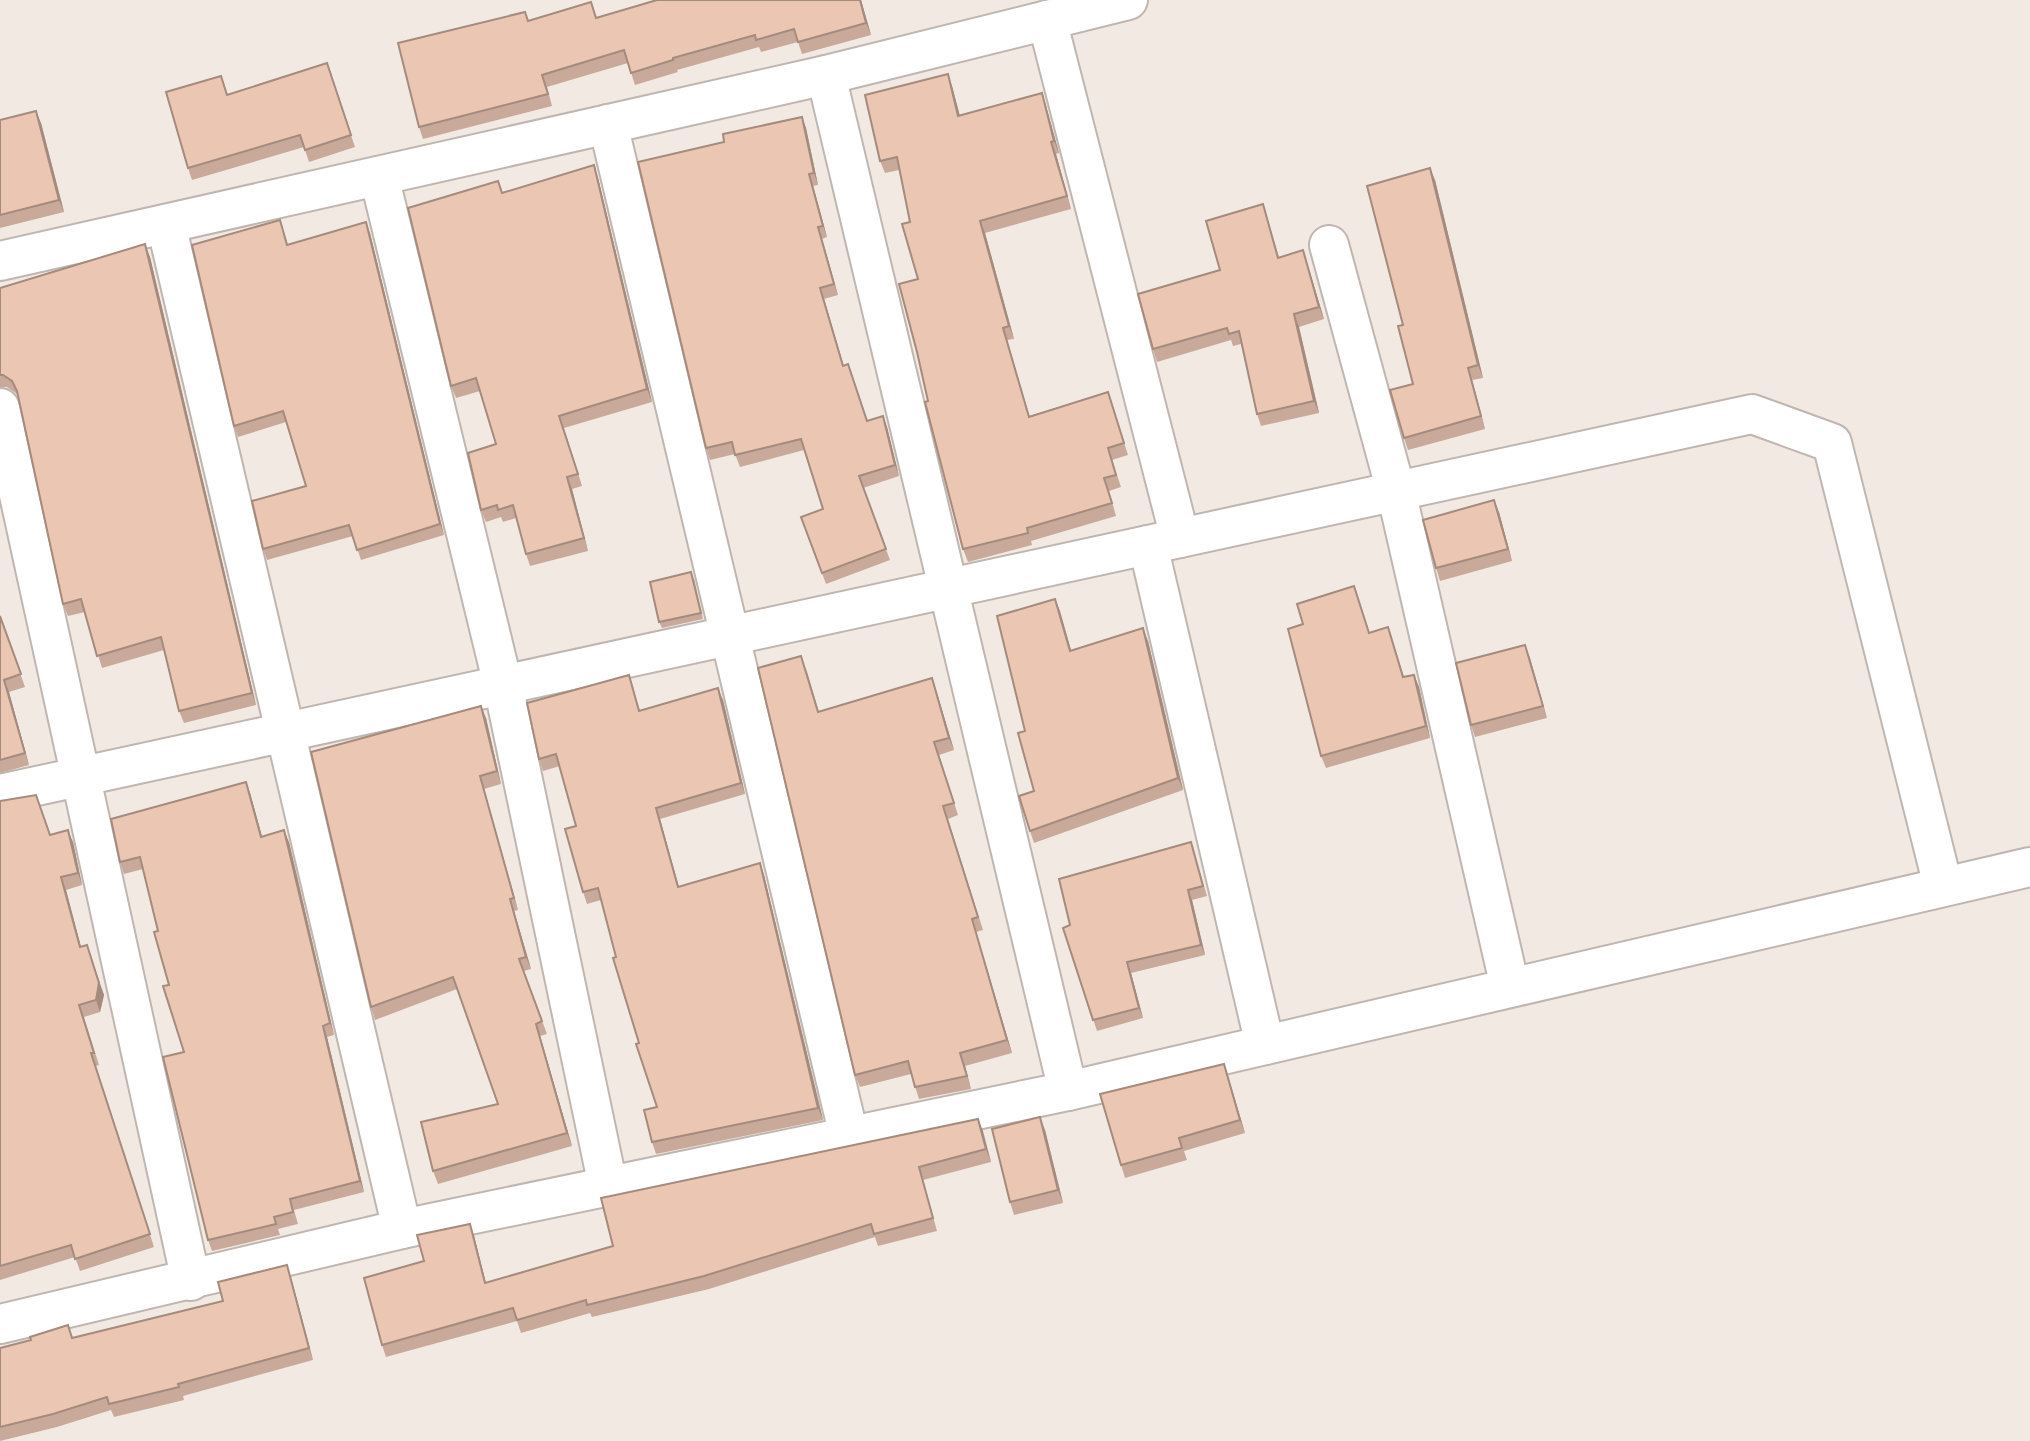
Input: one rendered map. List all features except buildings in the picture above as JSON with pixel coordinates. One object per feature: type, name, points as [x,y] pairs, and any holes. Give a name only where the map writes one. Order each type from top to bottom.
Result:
[{"type":"street","points":[[0,261],[826,75],[1128,0]]},
{"type":"street","points":[[1047,20],[1164,542],[1265,1045]]},
{"type":"street","points":[[826,75],[1068,1091]]},
{"type":"street","points":[[608,124],[849,1136]]},
{"type":"street","points":[[379,176],[503,685],[608,1186]]},
{"type":"street","points":[[166,224],[402,1229]]},
{"type":"street","points":[[1329,245],[1396,491],[1510,987]]},
{"type":"street","points":[[0,408],[191,1281]]},
{"type":"street","points":[[0,794],[1752,414],[1832,443],[1943,886]]},
{"type":"street","points":[[0,1324],[402,1229],[1068,1091],[2030,867]]}]
